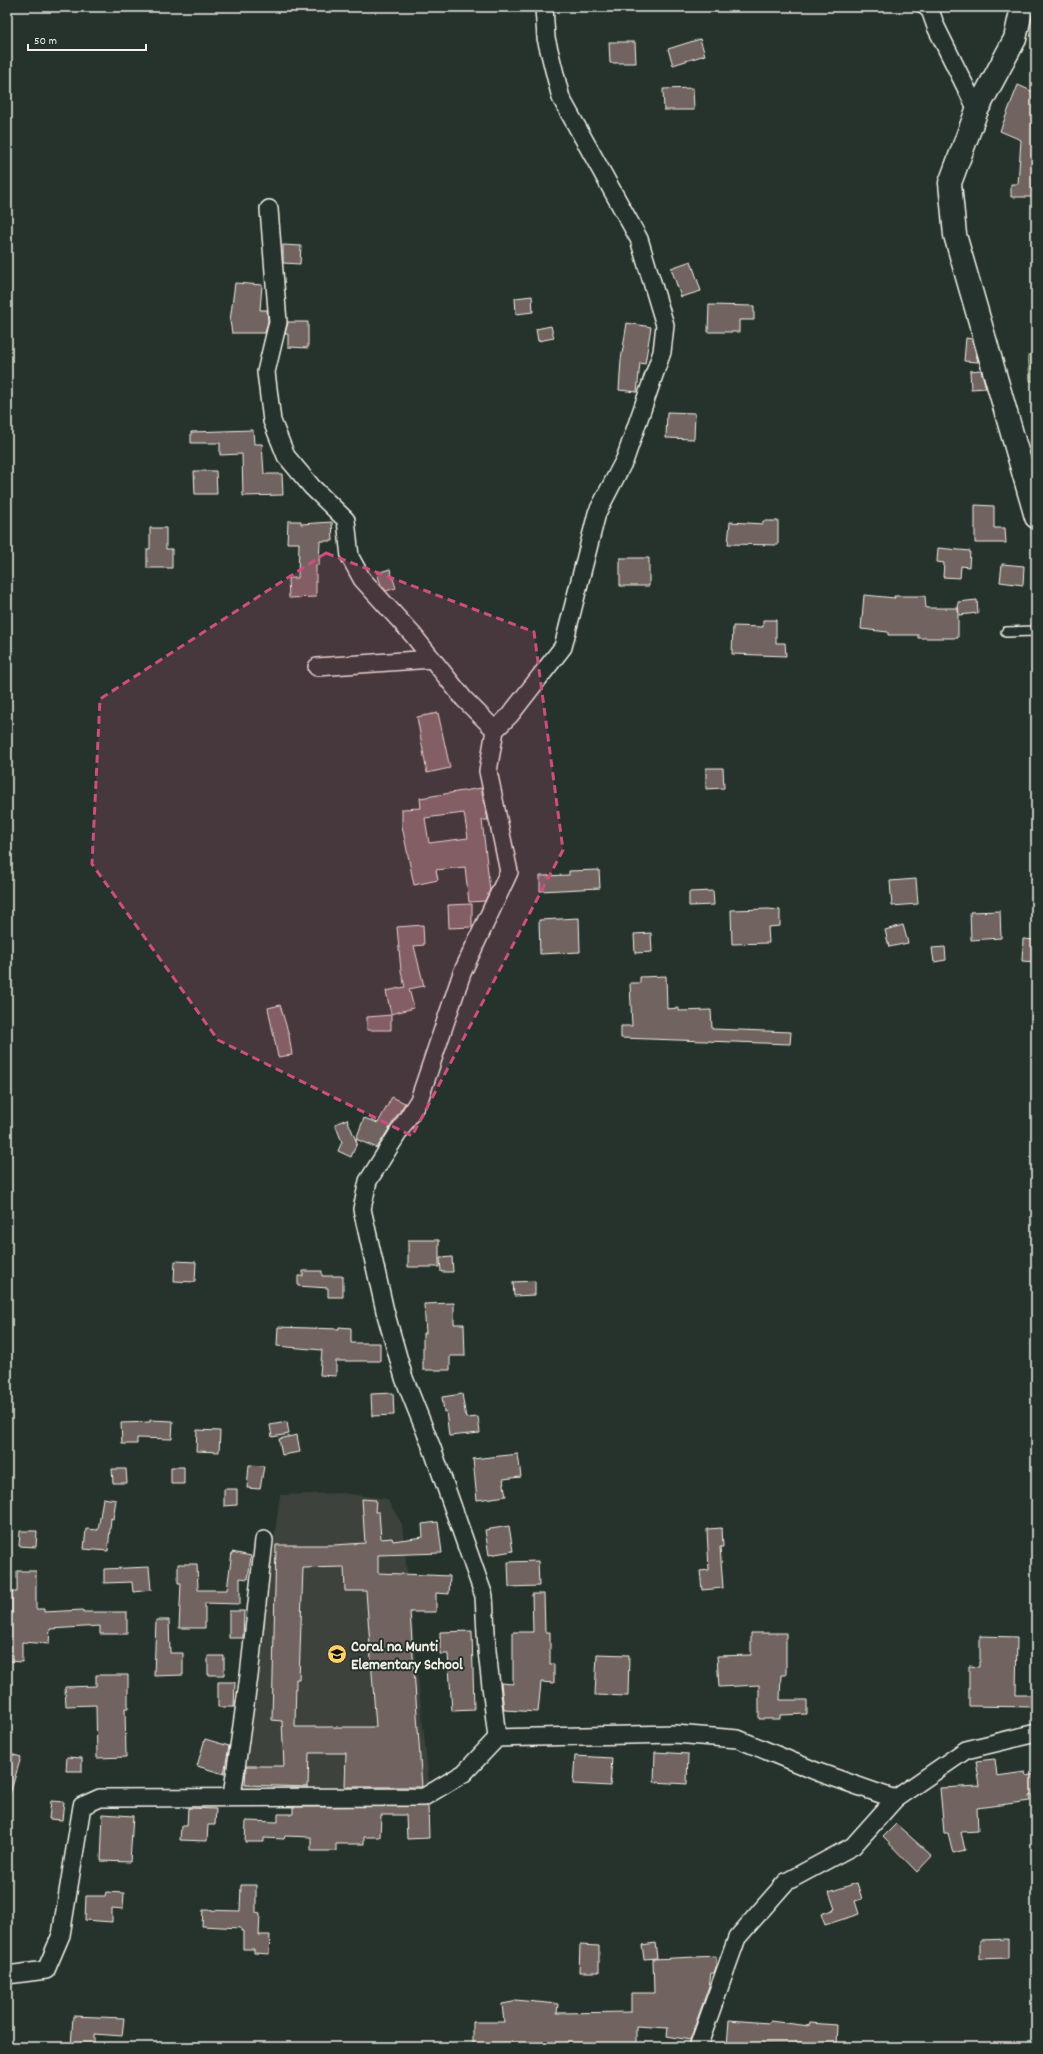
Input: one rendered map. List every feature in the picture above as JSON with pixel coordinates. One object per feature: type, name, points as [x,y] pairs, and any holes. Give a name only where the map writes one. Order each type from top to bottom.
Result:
[{"type":"street","points":[[497,1738],[487,1651],[484,1596],[432,1448],[404,1378],[385,1311],[362,1209],[368,1181],[419,1100],[462,973],[509,872],[488,771],[495,730],[510,715],[563,647],[597,513],[625,459],[662,352],[665,325],[639,239],[562,98],[546,38],[544,7]]},
{"type":"street","points":[[926,7],[930,10],[936,27],[977,110]]},
{"type":"street","points":[[1022,7],[1015,40],[977,110],[950,183],[955,234],[1036,518]]},
{"type":"street","points":[[269,209],[278,322],[266,372],[272,421],[286,456],[312,487],[346,520],[350,557],[362,579],[413,635],[464,700],[495,730]]},
{"type":"street","points":[[317,667],[432,659]]},
{"type":"street","points":[[232,1796],[249,1676],[264,1540]]},
{"type":"street","points":[[701,2046],[737,1938],[786,1882],[853,1846],[895,1799],[966,1750],[1036,1733]]},
{"type":"street","points":[[7,1975],[46,1970],[61,1935],[82,1806],[100,1798],[232,1796],[424,1797],[464,1773],[497,1738],[675,1734],[738,1740],[818,1772],[895,1799]]},
{"type":"lane","points":[[1006,632],[1036,631]]},
{"type":"highlighted area","points":[[326,553],[534,632],[563,850],[412,1136],[218,1040],[92,864],[100,699]]},
{"type":"shaded area","name":"Coral na Munti Elementary School","points":[[342,1493],[387,1499],[402,1524],[429,1783],[416,1787],[241,1792],[280,1495]]},
{"type":"green space","points":[[1036,354],[1036,381],[1030,381],[1028,355]]},
{"type":"building","points":[[700,39],[705,55],[673,65],[668,49]]},
{"type":"building","points":[[609,42],[635,42],[636,63],[610,63]]},
{"type":"building","points":[[1018,85],[1036,93],[1036,124],[1034,124],[1036,197],[1011,197],[1011,184],[1018,184],[1021,140],[1000,131]]},
{"type":"building","points":[[693,88],[694,110],[664,110],[663,89]]},
{"type":"building","points":[[283,245],[301,246],[300,264],[283,263]]},
{"type":"building","points":[[691,261],[701,291],[681,297],[671,268]]},
{"type":"building","points":[[235,283],[262,285],[260,310],[267,310],[268,321],[265,333],[232,333],[230,321]]},
{"type":"building","points":[[532,296],[533,312],[516,314],[515,298]]},
{"type":"building","points":[[709,305],[754,306],[754,320],[739,320],[739,332],[708,332]]},
{"type":"building","points":[[288,322],[308,322],[308,348],[288,347],[288,334],[285,334]]},
{"type":"building","points":[[627,323],[651,327],[645,364],[640,363],[637,392],[619,390],[621,360]]},
{"type":"building","points":[[551,326],[554,338],[538,341],[536,329]]},
{"type":"building","points":[[966,338],[972,339],[978,362],[964,361]]},
{"type":"building","points":[[981,370],[986,388],[971,389],[970,371]]},
{"type":"building","points":[[667,412],[695,413],[694,439],[666,438]]},
{"type":"building","points":[[253,430],[254,444],[262,444],[264,474],[282,474],[283,495],[243,496],[242,454],[220,455],[220,443],[191,443],[191,432]]},
{"type":"building","points":[[194,471],[216,471],[217,494],[195,494]]},
{"type":"building","points":[[975,505],[994,506],[994,528],[1005,528],[1006,543],[975,543]]},
{"type":"building","points":[[288,521],[301,521],[301,524],[332,522],[333,541],[320,541],[319,565],[316,565],[316,597],[289,598],[288,578],[298,578],[299,543],[287,543]]},
{"type":"building","points":[[763,521],[778,521],[778,545],[728,544],[730,522],[763,524]]},
{"type":"building","points":[[150,528],[166,528],[166,549],[172,549],[172,568],[147,568],[147,549],[150,549]]},
{"type":"building","points":[[938,548],[970,551],[969,567],[961,566],[960,578],[943,577],[944,563],[937,562]]},
{"type":"building","points":[[620,558],[649,558],[649,586],[620,586]]},
{"type":"building","points":[[1002,564],[1024,566],[1023,585],[1000,582]]},
{"type":"building","points":[[390,569],[396,588],[386,591],[381,585],[377,573]]},
{"type":"building","points":[[864,595],[895,598],[894,596],[925,596],[926,608],[958,608],[958,638],[918,638],[918,635],[888,635],[888,632],[861,629]]},
{"type":"building","points":[[977,600],[978,613],[959,615],[958,602]]},
{"type":"building","points":[[763,620],[776,620],[776,643],[785,643],[786,656],[732,654],[733,626],[763,627]]},
{"type":"building","points":[[438,713],[450,768],[427,773],[417,717]]},
{"type":"building","points":[[706,768],[723,768],[724,788],[706,789]]},
{"type":"building","points":[[481,788],[488,820],[482,820],[490,890],[485,901],[469,902],[465,867],[436,870],[438,880],[414,885],[402,826],[402,809],[421,808],[420,798]],"holes":[[[464,813],[468,838],[429,843],[425,818]]]},
{"type":"building","points":[[599,870],[600,888],[540,891],[540,876],[569,875],[569,871]]},
{"type":"building","points":[[916,879],[918,904],[892,906],[890,881]]},
{"type":"building","points":[[713,891],[714,905],[689,906],[689,892]]},
{"type":"building","points":[[472,904],[472,927],[449,928],[448,905]]},
{"type":"building","points":[[731,910],[780,910],[780,926],[768,927],[769,943],[732,944]]},
{"type":"building","points":[[1000,911],[1001,938],[971,940],[970,912]]},
{"type":"building","points":[[579,918],[580,952],[540,954],[539,920]]},
{"type":"building","points":[[423,925],[424,945],[414,946],[424,986],[409,989],[414,1008],[391,1014],[386,991],[405,987],[401,971],[397,927]]},
{"type":"building","points":[[903,925],[908,943],[889,947],[885,930]]},
{"type":"building","points":[[651,933],[652,952],[635,953],[634,934]]},
{"type":"building","points":[[1023,939],[1036,940],[1036,962],[1022,961]]},
{"type":"building","points":[[945,947],[946,960],[934,962],[932,948]]},
{"type":"building","points":[[666,976],[667,1009],[679,1008],[679,1011],[711,1010],[712,1029],[791,1032],[790,1044],[621,1038],[621,1026],[632,1026],[630,983],[640,983],[640,977]]},
{"type":"building","points":[[280,1005],[289,1035],[292,1055],[278,1057],[268,1008]]},
{"type":"building","points":[[391,1015],[391,1030],[367,1030],[367,1017]]},
{"type":"building","points":[[392,1097],[405,1103],[377,1148],[356,1139],[364,1118],[378,1123]]},
{"type":"building","points":[[347,1119],[357,1143],[351,1157],[338,1151],[342,1142],[335,1124]]},
{"type":"building","points":[[408,1240],[439,1240],[439,1267],[408,1267]]},
{"type":"building","points":[[452,1257],[453,1272],[441,1272],[440,1258]]},
{"type":"building","points":[[175,1261],[196,1262],[195,1282],[174,1281]]},
{"type":"building","points":[[303,1271],[322,1271],[322,1276],[343,1276],[343,1297],[328,1297],[328,1288],[298,1286],[298,1276],[303,1276]]},
{"type":"building","points":[[535,1281],[535,1295],[514,1296],[513,1282]]},
{"type":"building","points":[[454,1303],[454,1324],[464,1324],[465,1356],[450,1356],[450,1370],[423,1370],[423,1333],[426,1333],[424,1304]]},
{"type":"building","points":[[278,1327],[351,1328],[351,1343],[380,1343],[380,1361],[336,1361],[336,1376],[320,1375],[322,1350],[277,1346]]},
{"type":"building","points":[[393,1393],[394,1415],[372,1416],[371,1394]]},
{"type":"building","points":[[462,1394],[466,1418],[478,1417],[480,1433],[449,1436],[446,1411],[444,1412],[442,1397]]},
{"type":"building","points":[[150,1420],[173,1421],[172,1439],[137,1438],[137,1444],[122,1444],[121,1423],[150,1422]]},
{"type":"building","points":[[287,1422],[289,1434],[272,1437],[270,1425]]},
{"type":"building","points":[[197,1430],[220,1431],[219,1452],[196,1451]]},
{"type":"building","points":[[297,1435],[300,1452],[282,1455],[279,1439]]},
{"type":"building","points":[[518,1454],[521,1477],[503,1479],[506,1496],[477,1500],[473,1459]]},
{"type":"building","points":[[249,1465],[264,1466],[260,1489],[247,1488]]},
{"type":"building","points":[[171,1467],[184,1467],[184,1484],[171,1484]]},
{"type":"building","points":[[112,1469],[126,1469],[127,1483],[113,1483]]},
{"type":"building","points":[[224,1489],[237,1489],[237,1505],[224,1506]]},
{"type":"building","points":[[103,1498],[116,1500],[113,1519],[111,1518],[108,1551],[84,1549],[86,1529],[98,1530]]},
{"type":"building","points":[[362,1499],[376,1500],[375,1512],[379,1512],[381,1539],[392,1538],[393,1541],[423,1537],[422,1524],[438,1522],[442,1553],[378,1555],[378,1573],[450,1576],[449,1594],[436,1593],[436,1612],[410,1612],[422,1787],[345,1787],[346,1753],[309,1753],[308,1787],[245,1785],[246,1766],[284,1766],[282,1721],[272,1720],[276,1545],[334,1545],[365,1543]],"holes":[[[344,1567],[345,1591],[366,1591],[376,1727],[295,1727],[296,1679],[299,1679],[303,1568]]]},
{"type":"building","points":[[509,1526],[513,1551],[489,1555],[485,1530]]},
{"type":"building","points":[[722,1528],[723,1547],[720,1547],[723,1588],[702,1590],[700,1571],[709,1570],[707,1529]]},
{"type":"building","points":[[20,1531],[37,1531],[36,1547],[19,1546]]},
{"type":"building","points":[[232,1552],[251,1556],[248,1579],[240,1578],[240,1604],[205,1603],[205,1628],[179,1628],[181,1583],[178,1583],[178,1564],[197,1564],[198,1590],[227,1590]]},
{"type":"building","points":[[538,1561],[539,1586],[509,1587],[508,1562]]},
{"type":"building","points":[[149,1567],[151,1590],[133,1592],[132,1582],[104,1583],[104,1569]]},
{"type":"building","points":[[17,1571],[36,1571],[36,1609],[44,1609],[44,1612],[83,1610],[83,1612],[127,1612],[127,1634],[100,1634],[100,1626],[50,1629],[49,1644],[22,1642],[22,1662],[7,1661],[7,1613],[12,1613],[12,1592],[17,1592]]},
{"type":"building","points":[[532,1594],[544,1594],[545,1632],[550,1632],[550,1664],[554,1664],[554,1683],[541,1682],[538,1712],[504,1710],[501,1683],[513,1684],[513,1632],[533,1632]]},
{"type":"building","points":[[229,1611],[244,1611],[243,1638],[229,1638]]},
{"type":"building","points":[[156,1620],[169,1620],[170,1653],[183,1653],[183,1675],[154,1676]]},
{"type":"building","points":[[472,1631],[474,1710],[452,1711],[448,1654],[440,1654],[440,1632]]},
{"type":"building","points":[[751,1633],[786,1633],[786,1675],[781,1675],[780,1700],[807,1700],[807,1714],[780,1715],[780,1719],[759,1719],[759,1685],[719,1687],[717,1656],[751,1655]]},
{"type":"building","points":[[980,1636],[1017,1637],[1016,1695],[1036,1695],[1036,1707],[969,1706],[969,1666],[980,1667]]},
{"type":"building","points":[[597,1654],[629,1655],[628,1696],[595,1695]]},
{"type":"building","points":[[208,1656],[224,1656],[224,1675],[208,1675]]},
{"type":"building","points":[[96,1675],[128,1675],[128,1708],[125,1708],[126,1757],[97,1758],[96,1705],[66,1706],[65,1687],[96,1686]]},
{"type":"building","points":[[218,1682],[235,1682],[234,1707],[218,1707]]},
{"type":"building","points":[[205,1739],[229,1746],[224,1774],[197,1766]]},
{"type":"building","points":[[655,1752],[688,1754],[687,1784],[654,1782]]},
{"type":"building","points":[[7,1753],[21,1757],[10,1794],[7,1793]]},
{"type":"building","points":[[575,1756],[612,1758],[610,1786],[573,1784]]},
{"type":"building","points":[[67,1757],[82,1758],[82,1771],[66,1771]]},
{"type":"building","points":[[995,1759],[997,1776],[1025,1772],[1026,1776],[1036,1774],[1036,1794],[1029,1796],[1030,1801],[977,1808],[978,1831],[961,1832],[965,1850],[953,1853],[948,1833],[944,1833],[940,1788],[980,1786],[976,1761]]},
{"type":"building","points":[[51,1801],[64,1802],[62,1820],[49,1819]]},
{"type":"building","points":[[428,1806],[429,1838],[407,1839],[406,1815],[381,1815],[380,1837],[364,1837],[364,1844],[336,1844],[336,1851],[311,1851],[311,1837],[285,1836],[284,1839],[264,1838],[264,1842],[245,1842],[246,1821],[278,1822],[278,1814],[293,1814],[293,1807]]},
{"type":"building","points":[[188,1808],[216,1809],[215,1825],[208,1825],[207,1841],[180,1840],[181,1826],[187,1826]]},
{"type":"building","points":[[103,1814],[133,1816],[130,1862],[101,1861]]},
{"type":"building","points":[[896,1824],[932,1856],[917,1872],[883,1837]]},
{"type":"building","points":[[857,1883],[862,1899],[855,1901],[859,1914],[825,1925],[821,1914],[835,1909],[829,1892]]},
{"type":"building","points":[[241,1885],[256,1885],[256,1913],[260,1914],[259,1935],[270,1935],[269,1954],[254,1953],[254,1949],[243,1949],[243,1931],[241,1931],[241,1928],[202,1926],[203,1910],[240,1911]]},
{"type":"building","points":[[106,1892],[124,1893],[123,1909],[112,1908],[112,1922],[85,1920],[86,1896],[105,1896]]},
{"type":"building","points":[[1008,1939],[1008,1958],[980,1959],[980,1940]]},
{"type":"building","points":[[655,1943],[657,1958],[644,1959],[642,1945]]},
{"type":"building","points":[[580,1945],[599,1946],[599,1972],[579,1972]]},
{"type":"building","points":[[716,1956],[716,1967],[714,1973],[711,1973],[709,1986],[690,2040],[667,2036],[668,2028],[636,2026],[636,2047],[473,2047],[473,2022],[504,2022],[502,2004],[513,2002],[515,2000],[558,2004],[557,2013],[631,2012],[631,1993],[654,1993],[653,1959]]},
{"type":"building","points":[[73,2016],[124,2018],[122,2036],[94,2034],[94,2047],[71,2047]]},
{"type":"building","points":[[729,2020],[769,2023],[770,2021],[809,2026],[810,2023],[837,2025],[836,2045],[796,2042],[796,2047],[751,2044],[750,2047],[727,2047]]},
{"type":"place","name":"Coral na Munti Elementary School","points":[[337,1654]]}]
